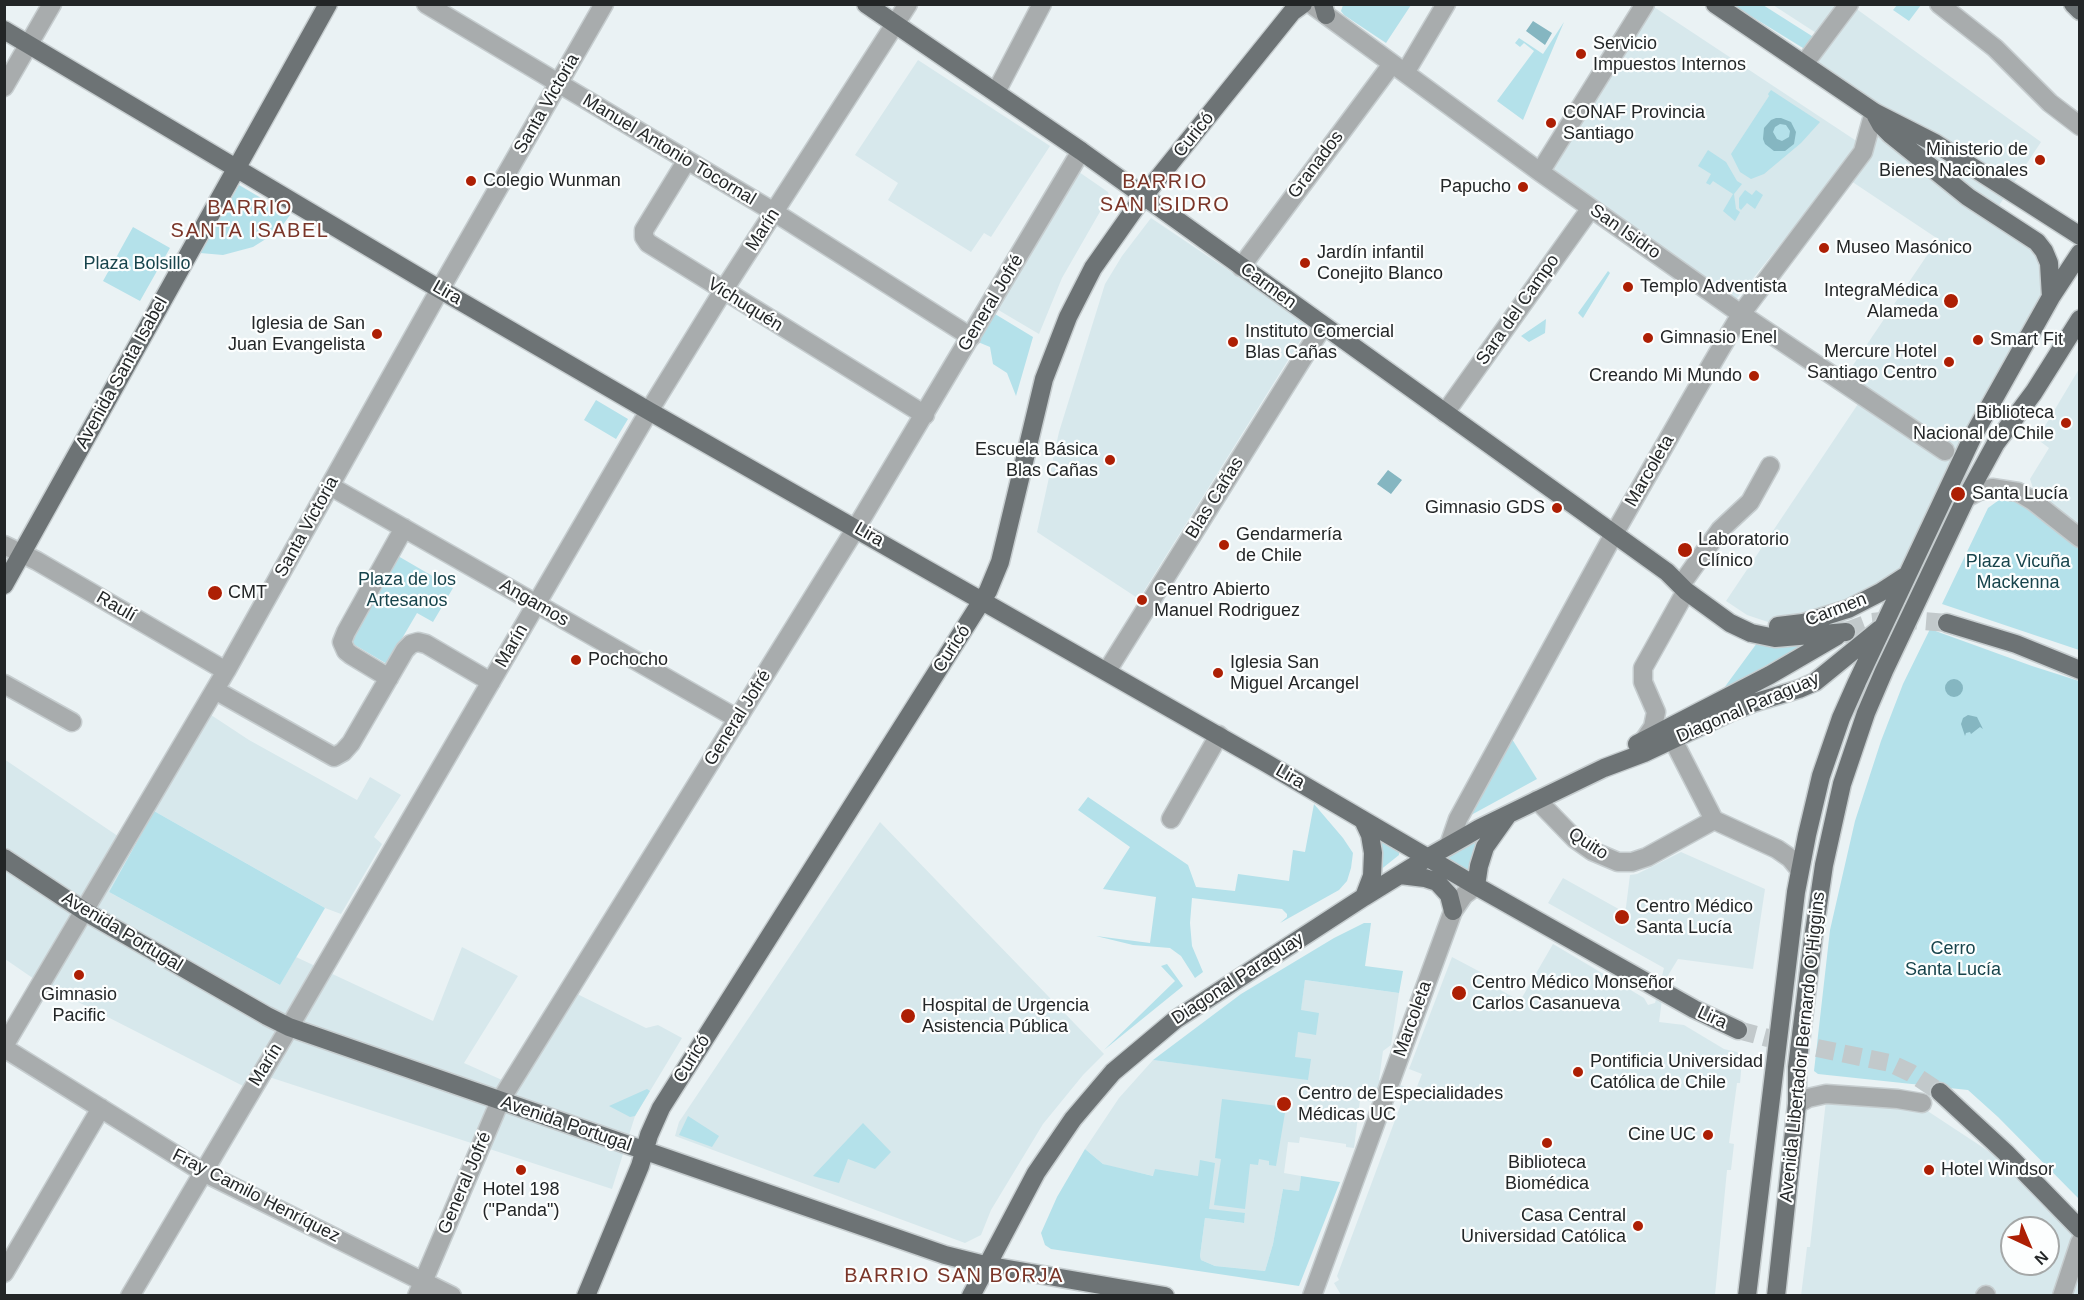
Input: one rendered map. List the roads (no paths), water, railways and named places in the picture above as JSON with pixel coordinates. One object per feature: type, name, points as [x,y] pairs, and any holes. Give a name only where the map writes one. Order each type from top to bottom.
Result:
[{"type":"main road","name":"Avenida Santa Isabel","points":[[4,585],[328,4]]},
{"type":"main road","name":"Carmen","points":[[866,4],[1081,152],[1667,572],[1745,618],[1764,624],[1784,626],[1818,620],[1848,609],[1906,576]]},
{"type":"main road","name":"Curicó","points":[[586,1296],[640,1166],[655,1118],[983,600],[1000,562],[1044,379],[1068,317],[1093,268],[1143,196],[1292,12],[1303,4]]},
{"type":"main road","points":[[1715,4],[1874,112],[1935,143],[2079,236]]},
{"type":"main road","points":[[2073,4],[2079,11]]},
{"type":"main road","name":"Lira","points":[[4,30],[440,290],[649,411],[1219,735],[1476,886],[1694,1009],[1738,1030]]},
{"type":"main road","points":[[1874,112],[1881,125],[1890,134],[1968,197],[2033,239],[2041,247],[2049,263],[2051,297]]},
{"type":"main road","name":"Avenida Libertador Bernardo O'Higgins","points":[[1748,1296],[1799,869],[1814,804],[1831,746],[1880,629],[1988,406],[2079,253]]},
{"type":"main road","name":"Avenida Libertador Bernardo O'Higgins","points":[[1776,1296],[1797,1104],[1797,1067],[1818,902],[1831,829],[1842,784],[1866,713],[1884,671],[1966,498],[1996,443],[2034,392],[2079,319]]},
{"type":"main road","name":"Carmen","points":[[1686,585],[1730,623],[1761,636],[1789,638],[1846,631]]},
{"type":"main road","points":[[1947,623],[2016,644],[2076,666]]},
{"type":"main road","name":"Diagonal Paraguay","points":[[970,1296],[1036,1173],[1073,1119],[1113,1072],[1199,1002],[1427,858],[1510,813],[1604,768],[1634,758],[1744,707],[1815,682],[1880,629]]},
{"type":"main road","name":"Diagonal Paraguay","points":[[1604,768],[1644,740],[1770,675],[1846,631]]},
{"type":"main road","points":[[1476,886],[1485,847],[1510,813]]},
{"type":"main road","points":[[1363,820],[1370,835],[1373,853],[1372,876],[1364,897]]},
{"type":"main road","name":"Avenida Portugal","points":[[4,858],[84,911],[267,1017],[289,1027],[945,1255],[985,1265],[1165,1296]]},
{"type":"main road","points":[[1400,875],[1437,882],[1449,896],[1453,911]]},
{"type":"main road","points":[[1940,1092],[2006,1153],[2079,1229]]},
{"type":"street","points":[[4,87],[52,4]]},
{"type":"street","name":"Manuel Antonio Tocornal","points":[[426,4],[774,212],[971,337]]},
{"type":"street","name":"Santa Victoria","points":[[4,1047],[226,671],[604,4]]},
{"type":"street","name":"Marín","points":[[130,1296],[649,411],[723,291],[908,4]]},
{"type":"street","points":[[996,92],[1042,4]]},
{"type":"street","name":"Granados","points":[[1241,267],[1399,68],[1446,4]]},
{"type":"street","points":[[1540,172],[1645,4]]},
{"type":"street","points":[[1804,64],[1849,4]]},
{"type":"street","points":[[1939,4],[1995,48],[2049,103],[2079,126]]},
{"type":"street","name":"San Isidro","points":[[1320,8],[1590,208],[1741,314],[1945,451]]},
{"type":"street","name":"Marcoleta","points":[[1449,846],[1458,819],[1614,534],[1741,314],[1863,152],[1874,112]]},
{"type":"street","name":"General Jofré","points":[[420,1288],[500,1101],[856,528],[1081,152]]},
{"type":"street","name":"Vichuquén","points":[[687,160],[647,225],[644,237],[653,248],[925,415]]},
{"type":"street","name":"Sara del Campo","points":[[1444,413],[1590,208]]},
{"type":"street","name":"Blas Cañas","points":[[1107,671],[1323,326]]},
{"type":"street","points":[[1644,740],[1653,728],[1656,712],[1643,682],[1643,668],[1686,585],[1720,530],[1750,502],[1770,466]]},
{"type":"street","name":"Angamos","points":[[330,486],[738,719]]},
{"type":"street","points":[[1966,498],[1979,491],[1992,488],[2018,492],[2033,501],[2079,538]]},
{"type":"street","points":[[389,678],[351,655],[346,651],[342,642],[404,528]]},
{"type":"street","name":"Raulí","points":[[4,545],[226,671]]},
{"type":"street","points":[[215,690],[334,757],[343,752],[351,743],[405,650],[418,642],[426,644],[491,682]]},
{"type":"street","points":[[4,684],[72,722]]},
{"type":"street","points":[[1171,819],[1219,735]]},
{"type":"street","points":[[1673,740],[1713,820],[1777,849],[1790,858],[1799,869]]},
{"type":"street","name":"Quito","points":[[1537,800],[1575,839],[1592,851],[1618,862],[1632,862],[1647,857],[1713,820]]},
{"type":"street","name":"Marcoleta","points":[[1312,1296],[1453,911],[1464,894],[1476,886]]},
{"type":"street","name":"Fray Camilo Henríquez","points":[[4,1047],[202,1172],[420,1288],[452,1296]]},
{"type":"street","points":[[1797,1104],[1808,1098],[1826,1094],[1922,1103]]},
{"type":"street","points":[[4,1273],[101,1108]]},
{"type":"street","points":[[2062,1296],[2079,1242]]},
{"type":"tunnel","points":[[1847,631],[1871,622],[1898,619],[1947,623]]},
{"type":"tunnel","points":[[1738,1030],[1890,1063],[1911,1073],[1940,1092]]},
{"type":"place","name":"Servicio Impuestos Internos","points":[[1581,54]]},
{"type":"place","name":"CONAF Provincia Santiago","points":[[1551,123]]},
{"type":"place","name":"Ministerio de Bienes Nacionales","points":[[2040,160]]},
{"type":"place","name":"Colegio Wunman","points":[[471,181]]},
{"type":"place","name":"Papucho","points":[[1523,187]]},
{"type":"place","name":"Museo Masónico","points":[[1824,248]]},
{"type":"place","name":"Jardín infantil Conejito Blanco","points":[[1305,263]]},
{"type":"place","name":"Templo Adventista","points":[[1628,287]]},
{"type":"place","name":"IntegraMédica Alameda","points":[[1951,301]]},
{"type":"place","name":"Iglesia de San Juan Evangelista","points":[[377,334]]},
{"type":"place","name":"Gimnasio Enel","points":[[1648,338]]},
{"type":"place","name":"Smart Fit","points":[[1978,340]]},
{"type":"place","name":"Instituto Comercial Blas Cañas","points":[[1233,342]]},
{"type":"place","name":"Mercure Hotel Santiago Centro","points":[[1949,362]]},
{"type":"place","name":"Creando Mi Mundo","points":[[1754,376]]},
{"type":"place","name":"Biblioteca Nacional de Chile","points":[[2066,423]]},
{"type":"place","name":"Escuela Básica Blas Cañas","points":[[1110,460]]},
{"type":"place","name":"Santa Lucía","points":[[1958,494]]},
{"type":"place","name":"Gimnasio GDS","points":[[1557,508]]},
{"type":"place","name":"Gendarmería de Chile","points":[[1224,545]]},
{"type":"place","name":"Laboratorio Clínico","points":[[1685,550]]},
{"type":"place","name":"CMT","points":[[215,593]]},
{"type":"place","name":"Centro Abierto Manuel Rodriguez","points":[[1142,600]]},
{"type":"place","name":"Pochocho","points":[[576,660]]},
{"type":"place","name":"Iglesia San Miguel Arcangel","points":[[1218,673]]},
{"type":"place","name":"Centro Médico Santa Lucía","points":[[1622,917]]},
{"type":"place","name":"Gimnasio Pacific","points":[[79,975]]},
{"type":"place","name":"Centro Médico Monseñor Carlos Casanueva","points":[[1459,993]]},
{"type":"place","name":"Hospital de Urgencia Asistencia Pública","points":[[908,1016]]},
{"type":"place","name":"Pontificia Universidad Católica de Chile","points":[[1578,1072]]},
{"type":"place","name":"Centro de Especialidades Médicas UC","points":[[1284,1104]]},
{"type":"place","name":"Cine UC","points":[[1708,1135]]},
{"type":"place","name":"Biblioteca Biomédica","points":[[1547,1143]]},
{"type":"place","name":"Hotel 198 (\"Panda\")","points":[[521,1170]]},
{"type":"place","name":"Hotel Windsor","points":[[1929,1170]]},
{"type":"place","name":"Casa Central Universidad Católica","points":[[1638,1226]]},
{"type":"district","name":"BARRIO SAN ISIDRO","points":[[1165,194]]},
{"type":"district","name":"BARRIO SANTA ISABEL","points":[[250,220]]},
{"type":"district","name":"BARRIO SAN BORJA","points":[[954,1276]]},
{"type":"park label","name":"Plaza Bolsillo","points":[[137,264]]},
{"type":"park label","name":"Plaza Vicuña Mackenna","points":[[2018,572]]},
{"type":"park label","name":"Plaza de los Artesanos","points":[[407,590]]},
{"type":"park label","name":"Cerro Santa Lucía","points":[[1953,959]]}]
